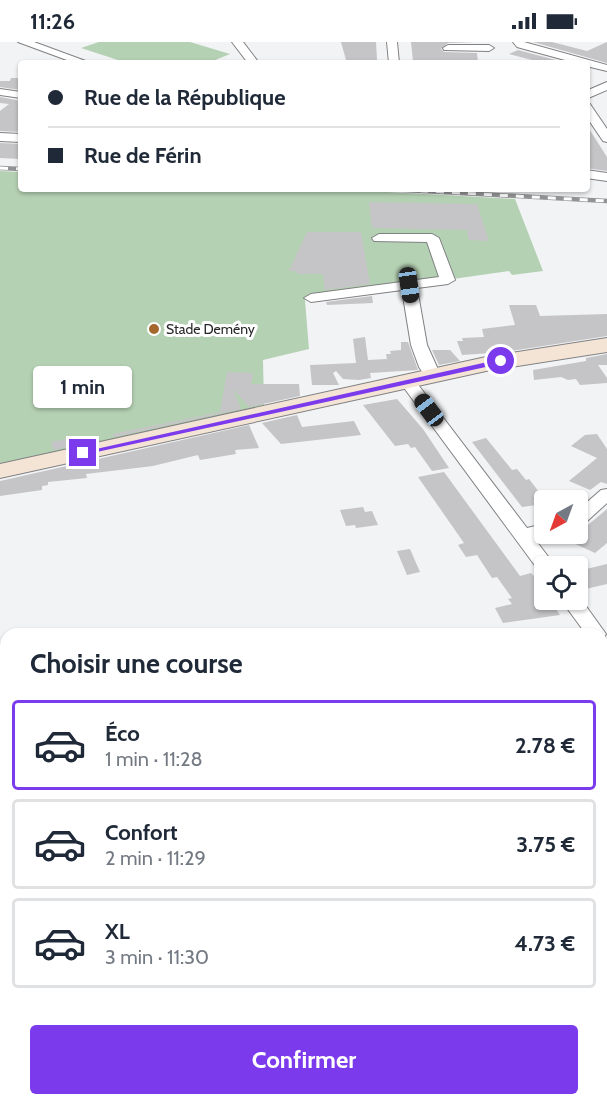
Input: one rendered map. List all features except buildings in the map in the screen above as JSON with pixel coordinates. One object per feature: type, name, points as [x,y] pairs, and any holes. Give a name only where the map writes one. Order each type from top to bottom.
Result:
[{"type":"main road","points":[[0,471],[537,354],[607,345]]},
{"type":"street","points":[[23,42],[77,60]]},
{"type":"street","points":[[237,42],[252,60]]},
{"type":"street","points":[[392,42],[394,60]]},
{"type":"street","points":[[518,42],[521,45],[577,60]]},
{"type":"street","points":[[448,48],[490,48]]},
{"type":"street","points":[[590,63],[607,68]]},
{"type":"street","points":[[590,94],[607,85]]},
{"type":"street","points":[[0,92],[18,95]]},
{"type":"street","points":[[597,122],[607,138]]},
{"type":"street","points":[[0,137],[18,138]]},
{"type":"street","points":[[590,175],[607,177]]},
{"type":"street","points":[[311,298],[448,280],[432,238],[379,238]]},
{"type":"street","points":[[409,285],[414,324],[426,365],[433,376]]},
{"type":"street","points":[[407,381],[538,556]]},
{"type":"street","points":[[588,510],[607,494]]},
{"type":"street","points":[[523,535],[534,532]]},
{"type":"street","points":[[578,610],[592,628]]},
{"type":"green space","points":[[99,42],[190,42],[230,54],[215,60],[118,60],[81,48]]},
{"type":"green space","name":"Stade Demény","points":[[0,171],[18,172],[18,192],[388,192],[515,199],[543,271],[512,275],[509,271],[305,300],[309,349],[263,360],[264,405],[0,464]]},
{"type":"railway","points":[[0,168],[18,169]]},
{"type":"railway","points":[[443,192],[607,201]]},
{"type":"place","name":"Stade Demény","points":[[154,329]]},
{"type":"route","points":[[83,453],[501,361]]}]
